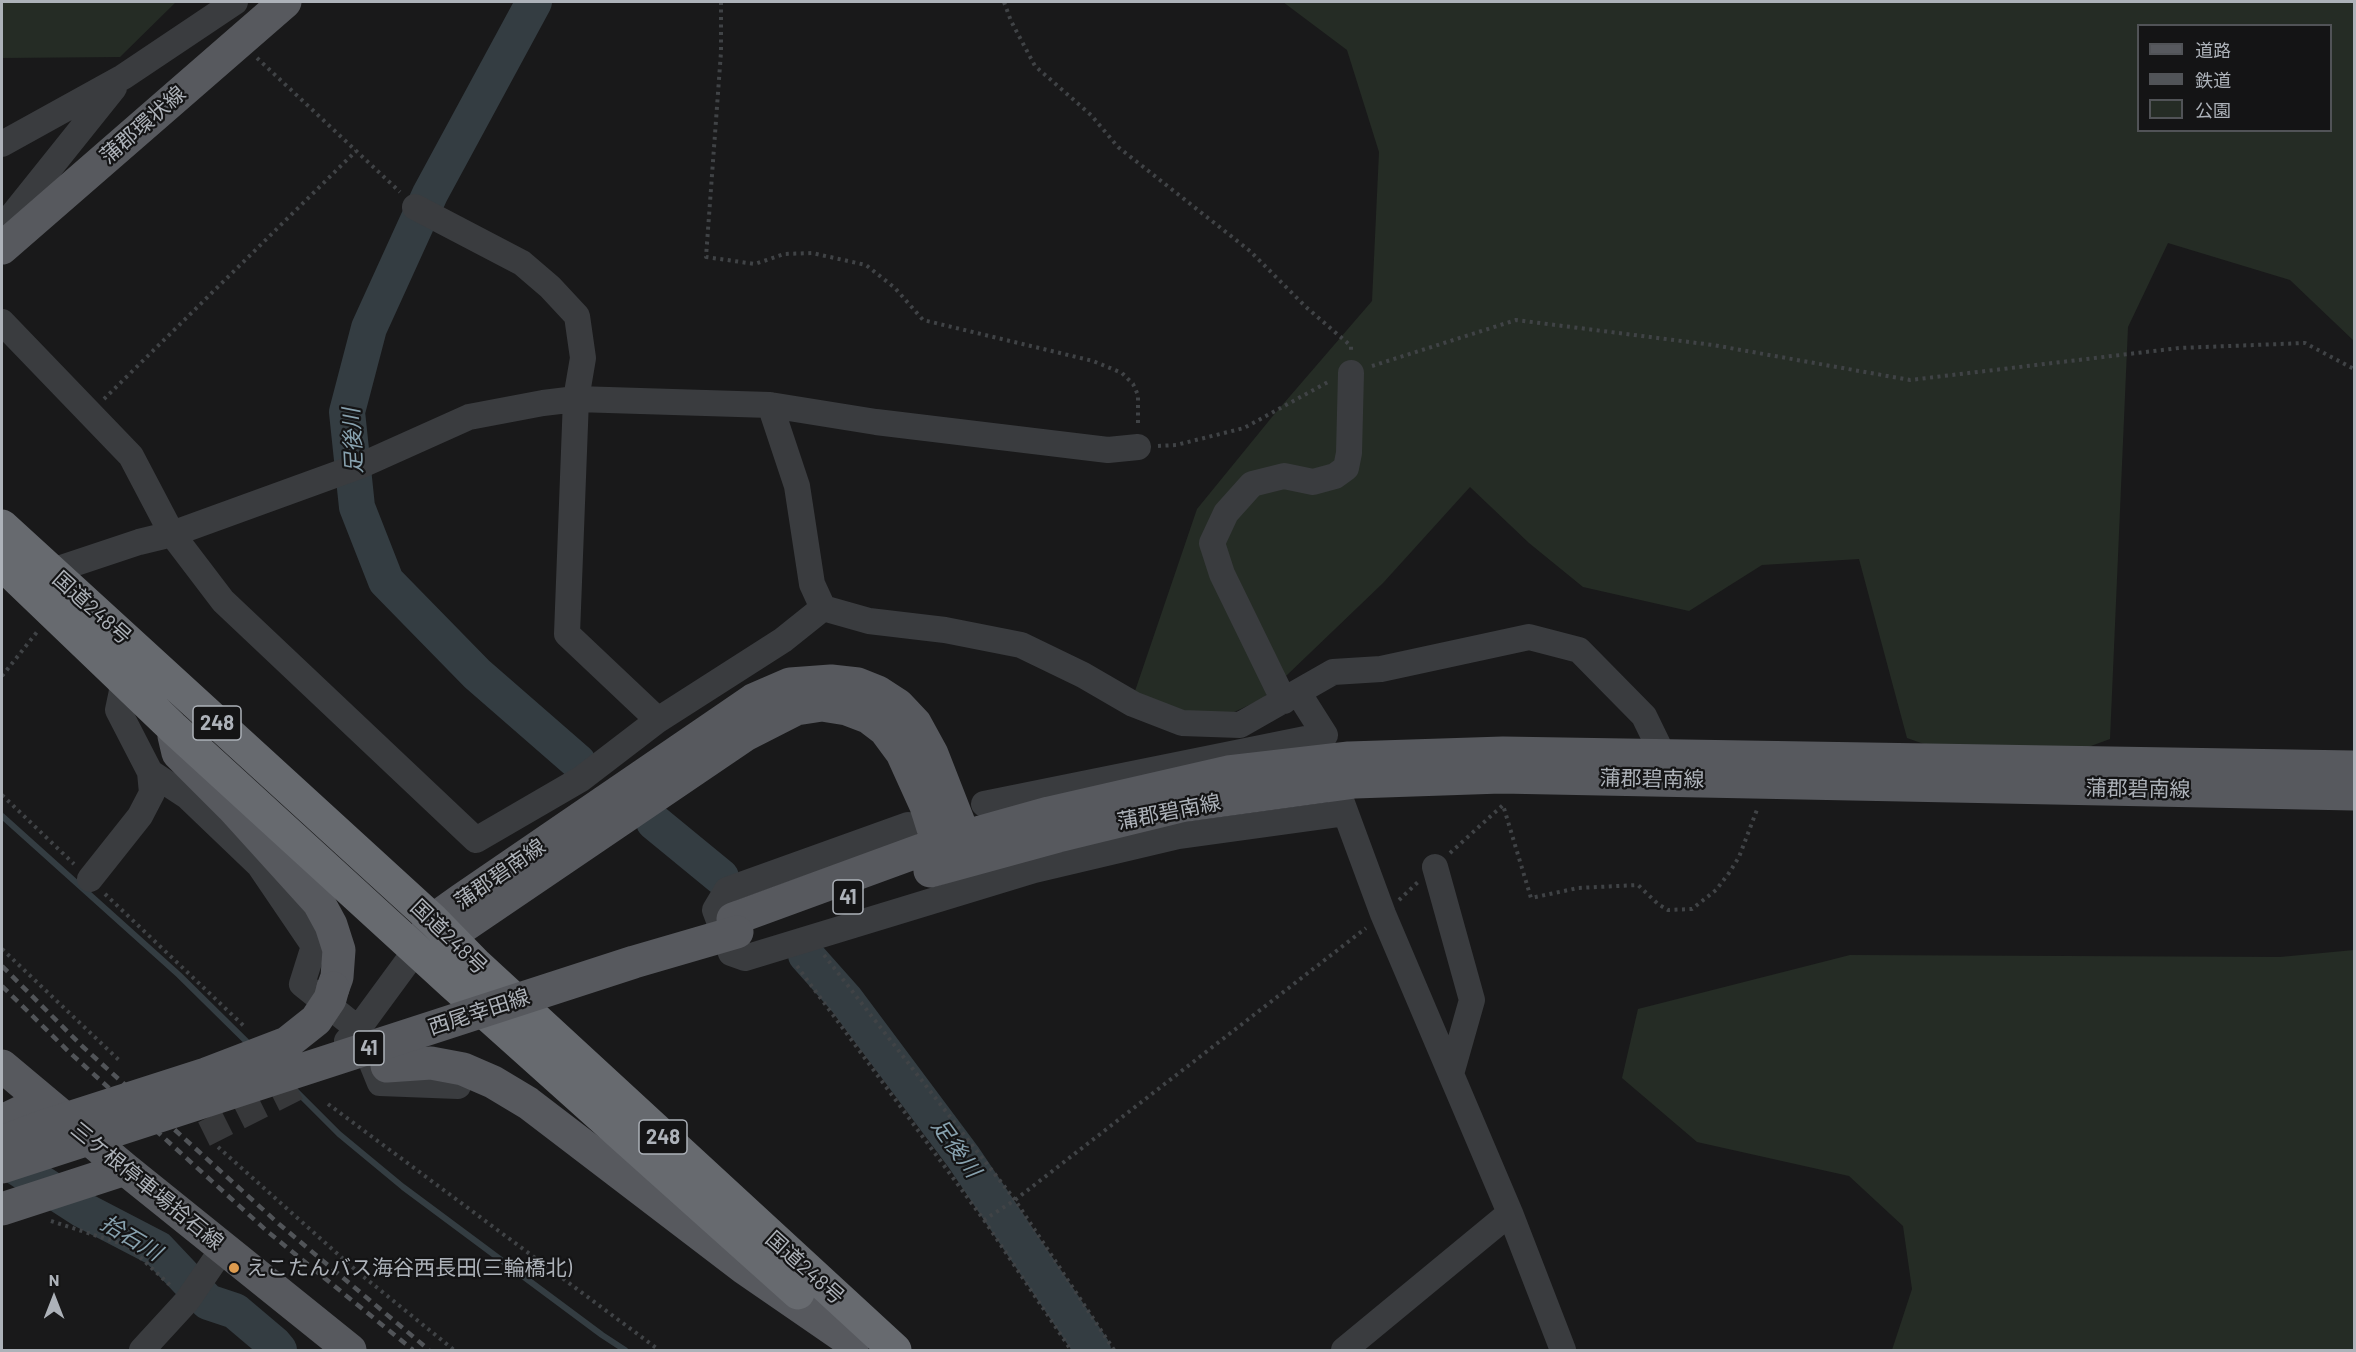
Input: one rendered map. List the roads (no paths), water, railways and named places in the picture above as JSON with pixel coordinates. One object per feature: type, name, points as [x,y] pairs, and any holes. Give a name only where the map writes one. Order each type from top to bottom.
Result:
[{"type":"highway","name":"国道248号","points":[[2,526],[441,928],[494,981],[895,1350]]},
{"type":"highway","name":"国道248号","points":[[2,564],[172,727],[416,950],[858,1347]]},
{"type":"main road","name":"蒲郡環状線","points":[[2,248],[285,2]]},
{"type":"main road","name":"蒲郡碧南線","points":[[416,950],[441,928],[753,700],[790,684],[831,681],[858,684],[878,692],[898,705],[915,723],[932,754],[954,847]]},
{"type":"main road","points":[[2,1142],[44,1126],[206,1074],[287,1043],[316,1020],[330,999],[337,977],[339,950],[331,925],[319,903],[232,807],[178,753],[172,727]]},
{"type":"main road","name":"蒲郡碧南線","points":[[954,847],[1049,813],[1239,771],[1349,758],[1503,753],[2355,767]]},
{"type":"main road","name":"蒲郡碧南線","points":[[954,847],[1181,807],[1355,782],[1501,777],[2355,794]]},
{"type":"main road","name":"西尾幸田線","points":[[2,1167],[634,962],[954,847]]},
{"type":"main road","name":"西尾幸田線","points":[[2,1156],[735,926]]},
{"type":"main road","name":"41","points":[[6,1202],[387,1066],[431,1063],[463,1069],[493,1082],[528,1103],[744,1268],[858,1347]]},
{"type":"main road","name":"三ケ根停車場拾石線","points":[[2,1066],[125,1169],[218,1259],[323,1340],[350,1350]]},
{"type":"main road","points":[[2,1121],[44,1101]]},
{"type":"main road","points":[[6,1202],[72,1188],[125,1169]]},
{"type":"street","points":[[2,144],[123,77],[235,2]]},
{"type":"street","points":[[2,228],[123,77]]},
{"type":"street","points":[[421,209],[522,263],[550,287],[577,316],[583,358],[576,399],[567,634],[658,720]]},
{"type":"street","points":[[2,322],[130,456],[172,534],[223,600],[476,840],[590,771],[658,720],[783,640],[823,608]]},
{"type":"street","points":[[984,804],[1325,735],[1291,697],[1222,574],[1212,543],[1226,513],[1252,484],[1284,476],[1312,482],[1335,476],[1346,468],[1349,453],[1351,373]]},
{"type":"street","points":[[52,572],[139,542],[172,534],[351,469],[469,417],[576,399],[770,405],[876,422],[1108,450],[1138,447]]},
{"type":"street","points":[[770,405],[797,486],[812,584],[823,608],[869,621],[945,630],[1021,645],[1083,675],[1133,704],[1182,723],[1240,725],[1334,672],[1381,669],[1529,637],[1579,650],[1644,716],[1663,755]]},
{"type":"street","points":[[90,879],[140,816],[152,794],[150,772],[118,710],[122,691],[120,675]]},
{"type":"street","points":[[150,772],[188,797],[259,865],[314,946],[302,984],[358,1029],[380,1083],[458,1086]]},
{"type":"street","points":[[908,825],[727,890],[715,910],[731,953],[746,958],[1034,870],[1178,836],[1344,808],[1383,914],[1510,1213],[1563,1350]]},
{"type":"street","points":[[1435,867],[1472,1000],[1451,1074]]},
{"type":"street","points":[[306,1083],[358,1029],[416,950]]},
{"type":"street","points":[[1344,1350],[1510,1213]]},
{"type":"street","points":[[142,1350],[187,1301],[218,1259]]},
{"type":"waterway","name":"足後川","points":[[534,2],[430,194],[369,328],[347,412],[357,507],[386,581],[477,674],[578,762]]},
{"type":"waterway","points":[[2,816],[179,975],[250,1045]]},
{"type":"waterway","name":"足後川","points":[[654,822],[721,877]]},
{"type":"waterway","name":"足後川","points":[[806,955],[846,1000],[964,1158],[1093,1350]]},
{"type":"waterway","points":[[289,1084],[339,1134],[403,1187],[625,1350]]},
{"type":"waterway","name":"拾石川","points":[[2,1158],[83,1210],[158,1249],[208,1302],[235,1311],[279,1350]]},
{"type":"tunnel","points":[[204,1134],[306,1083]]},
{"type":"railway","points":[[2,966],[82,1046],[279,1224],[429,1350]]},
{"type":"railway","points":[[2,986],[68,1051],[268,1232],[413,1350]]},
{"type":"place","name":"えこたんバス海谷西長田(三輪橋北)","points":[[234,1268]]}]
